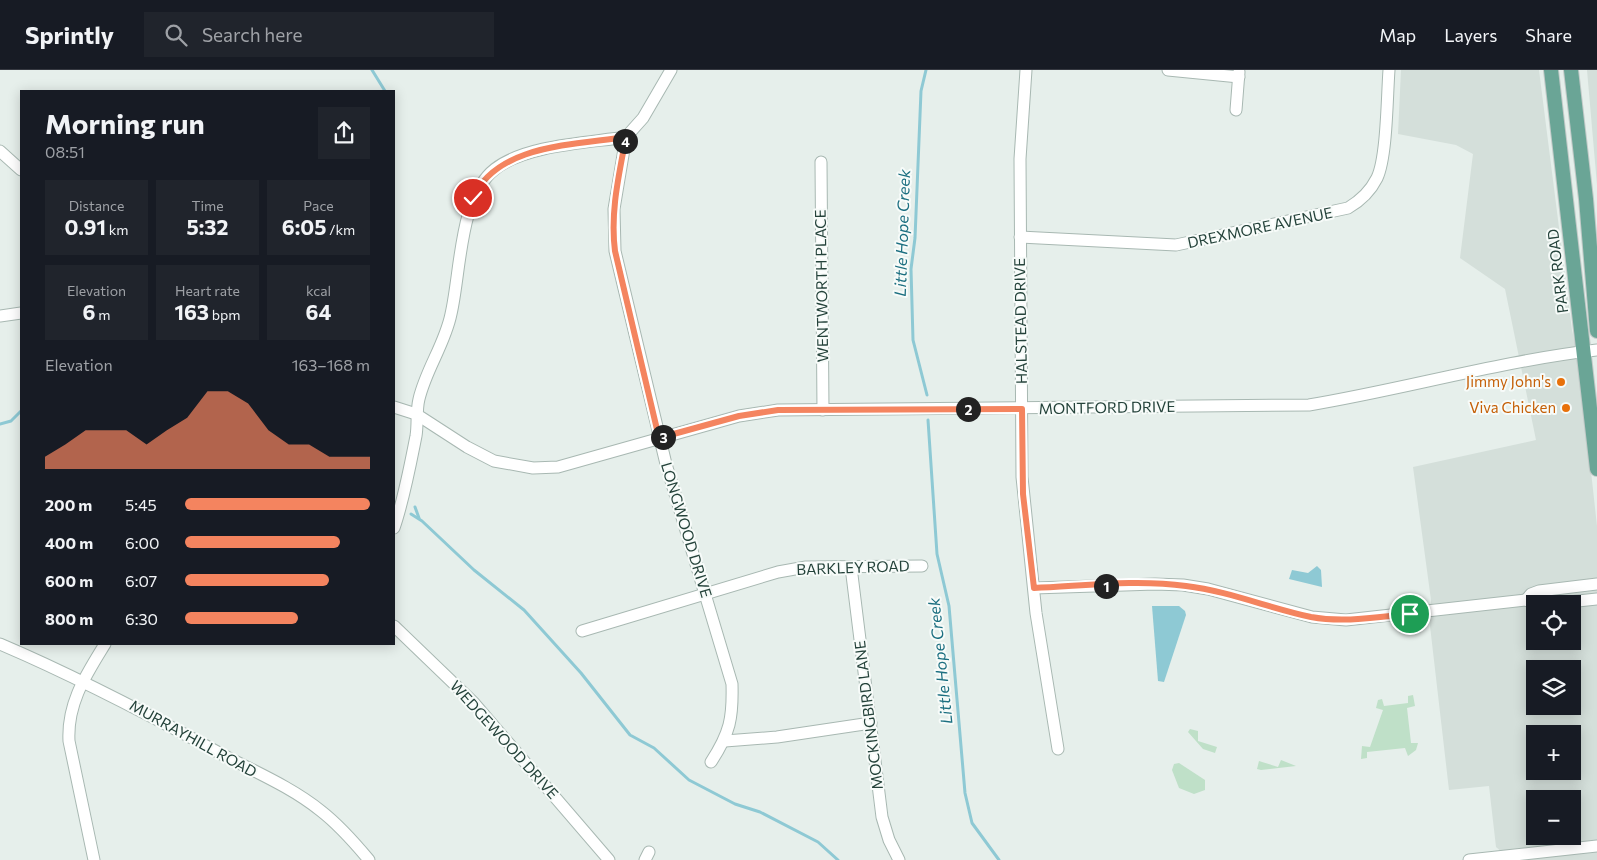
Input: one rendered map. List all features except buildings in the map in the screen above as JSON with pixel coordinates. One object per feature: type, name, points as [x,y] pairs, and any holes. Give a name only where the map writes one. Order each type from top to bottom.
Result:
[{"type":"main road","name":"PARK ROAD","points":[[1551,70],[1590,351],[1597,468]]},
{"type":"main road","points":[[1572,70],[1596,297],[1597,331]]},
{"type":"street","points":[[395,524],[416,436],[416,414],[419,398],[445,337],[451,315],[468,214],[480,183],[496,168],[510,159],[523,155],[626,137],[643,118],[671,70]]},
{"type":"street","name":"HALSTEAD DRIVE","points":[[1026,70],[1020,159],[1023,494],[1034,588],[1058,749]]},
{"type":"street","points":[[1168,70],[1239,74],[1236,110]]},
{"type":"street","name":"DREXMORE AVENUE","points":[[1020,238],[1176,245],[1348,208],[1370,190],[1378,177],[1389,70]]},
{"type":"street","name":"LONGWOOD DRIVE","points":[[626,137],[614,209],[613,231],[615,251],[659,438],[732,684],[732,715],[725,742],[711,762]]},
{"type":"street","points":[[0,151],[20,169]]},
{"type":"street","name":"WENTWORTH PLACE","points":[[821,162],[823,410]]},
{"type":"street","points":[[0,316],[20,313]]},
{"type":"street","name":"MONTFORD DRIVE","points":[[395,407],[416,414],[480,454],[507,464],[533,468],[569,465],[739,416],[778,410],[1022,409],[1309,404],[1371,394],[1558,355],[1590,351]]},
{"type":"street","name":"BARKLEY ROAD","points":[[582,631],[778,572],[806,567],[922,566]]},
{"type":"street","name":"MOCKINGBIRD LANE","points":[[851,567],[872,723],[882,817],[889,840],[899,860]]},
{"type":"street","points":[[1034,588],[1155,584],[1183,585],[1208,589],[1312,617],[1346,620],[1526,602]]},
{"type":"street","points":[[1531,595],[1539,591],[1597,584]]},
{"type":"street","points":[[1581,601],[1597,599]]},
{"type":"street","name":"WEDGEWOOD DRIVE","points":[[395,627],[474,703],[608,860]]},
{"type":"street","name":"MURRAYHILL ROAD","points":[[0,644],[84,681],[291,792],[327,817],[369,860]]},
{"type":"street","points":[[94,860],[69,741],[70,710],[75,697],[104,645]]},
{"type":"street","points":[[725,742],[777,737],[872,723]]},
{"type":"street","points":[[1469,860],[1597,846]]},
{"type":"shaded area","points":[[1401,70],[1539,70],[1572,330],[1579,362],[1597,526],[1597,860],[1511,860],[1496,847],[1489,786],[1449,790],[1430,626],[1431,600],[1413,467],[1536,440],[1505,289],[1460,258],[1473,154],[1456,145],[1398,134]]},
{"type":"shaded area","points":[[1587,70],[1597,70],[1597,185]]},
{"type":"green space","points":[[1413,695],[1415,706],[1407,708],[1411,743],[1418,743],[1416,750],[1408,756],[1405,748],[1367,752],[1367,758],[1361,759],[1362,746],[1370,747],[1383,710],[1376,708],[1378,700],[1382,699],[1384,706],[1408,703],[1408,696]]},
{"type":"green space","points":[[1190,729],[1198,731],[1198,741],[1217,747],[1215,753],[1203,749],[1188,732]]},
{"type":"green space","points":[[1281,760],[1296,766],[1257,769],[1259,761],[1278,767]]},
{"type":"green space","points":[[1179,763],[1205,780],[1205,790],[1194,794],[1179,788],[1172,770],[1174,764]]},
{"type":"water","points":[[1317,566],[1321,570],[1322,587],[1289,579],[1292,570],[1308,573]]},
{"type":"water","points":[[1152,606],[1179,606],[1185,611],[1186,615],[1164,682],[1158,681]]},
{"type":"waterway","points":[[372,70],[384,90]]},
{"type":"waterway","name":"Little Hope Creek","points":[[926,70],[921,91],[915,238],[911,269],[913,340],[927,395]]},
{"type":"waterway","points":[[0,424],[11,421],[20,412]]},
{"type":"waterway","name":"Little Hope Creek","points":[[928,420],[937,554],[949,606],[965,793],[972,823],[999,860]]},
{"type":"waterway","points":[[415,507],[419,518]]},
{"type":"waterway","points":[[411,514],[422,521],[474,570],[524,610],[581,673],[630,735],[654,748],[689,780],[735,804],[760,812],[818,842],[838,860]]},
{"type":"place","name":"Jimmy John's","points":[[1561,382]]},
{"type":"place","name":"Viva Chicken","points":[[1566,408]]},
{"type":"route","points":[[473,198],[480,183],[496,168],[510,159],[570,145],[626,137],[614,209],[613,231],[615,251],[659,438],[739,416],[778,410],[1022,409],[1023,494],[1034,588],[1155,584],[1183,585],[1208,589],[1312,617],[1346,620],[1410,614]]}]
